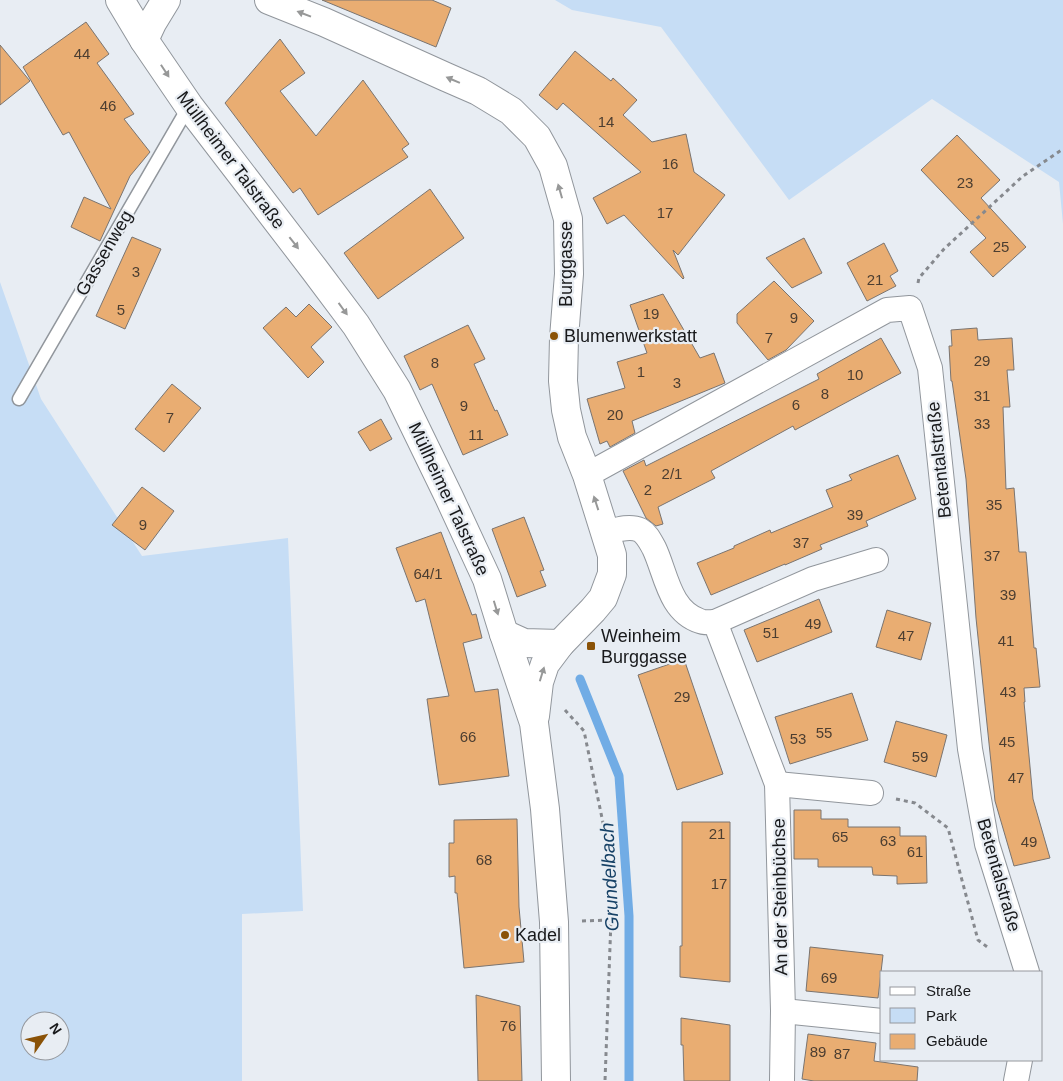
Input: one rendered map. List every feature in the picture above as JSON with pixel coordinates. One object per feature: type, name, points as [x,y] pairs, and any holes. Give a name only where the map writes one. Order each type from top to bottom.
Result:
[{"type":"main road","name":"Müllheimer Talstraße","points":[[120,0],[144,40],[189,106],[356,325],[397,390],[450,497],[487,579],[534,722],[545,809],[554,922],[556,1081]]},
{"type":"main road","points":[[144,40],[166,0]]},
{"type":"main road","name":"Burggasse","points":[[269,0],[324,22],[478,91],[512,111],[537,137],[553,166],[568,219],[569,274],[562,381],[566,410],[572,437],[606,533],[612,555],[612,574],[603,598],[560,644],[545,664],[539,682],[534,722]]},
{"type":"main road","points":[[504,634],[524,643],[560,644]]},
{"type":"street","name":"Betentalstraße","points":[[586,475],[887,310],[910,308],[930,368],[971,759],[987,844],[1027,971]]},
{"type":"street","points":[[606,533],[632,528],[640,530],[648,538],[656,552],[667,586],[674,598],[682,609],[691,617],[701,622],[715,622],[813,579],[876,560]]},
{"type":"street","name":"An der Steinbüchse","points":[[715,622],[777,784],[783,1011],[782,1081]]},
{"type":"street","points":[[777,784],[871,793]]},
{"type":"street","points":[[783,1011],[880,1022]]},
{"type":"street","points":[[1016,1081],[1020,1061]]},
{"type":"lane","name":"Gassenweg","points":[[19,399],[189,106]]},
{"type":"path","points":[[919,278],[944,249],[1023,176],[1063,149]]},
{"type":"path","points":[[539,682],[584,731],[608,847],[611,920],[605,1081]]},
{"type":"path","points":[[871,793],[915,803],[948,828],[978,940],[993,951]]},
{"type":"green space","points":[[555,0],[1063,0],[1063,224],[1059,182],[932,99],[789,200],[661,27],[572,10]]},
{"type":"green space","points":[[0,282],[41,399],[142,556],[288,538],[303,911],[242,914],[242,1081],[0,1081]]},
{"type":"building","points":[[322,0],[432,0],[451,8],[436,47]]},
{"type":"building","points":[[86,22],[109,54],[97,63],[134,114],[124,119],[150,152],[130,176],[100,241],[71,227],[84,197],[111,209],[69,132],[63,135],[23,67]]},
{"type":"building","points":[[280,39],[305,73],[280,91],[316,136],[363,80],[409,144],[402,149],[408,157],[318,215],[300,188],[293,193],[225,103]]},
{"type":"building","points":[[0,45],[30,81],[0,105]]},
{"type":"building","points":[[575,51],[611,81],[613,78],[637,100],[623,115],[652,142],[686,134],[694,172],[725,195],[678,255],[673,250],[683,279],[624,215],[607,224],[593,198],[641,172],[563,103],[557,110],[539,95]]},
{"type":"building","points":[[957,135],[1000,180],[981,198],[1026,247],[993,277],[970,252],[986,238],[921,170]]},
{"type":"building","points":[[430,189],[464,238],[378,299],[344,253]]},
{"type":"building","points":[[132,237],[161,249],[125,329],[96,316]]},
{"type":"building","points":[[804,238],[822,273],[792,288],[766,258]]},
{"type":"building","points":[[884,243],[898,271],[890,276],[896,286],[867,301],[847,263]]},
{"type":"building","points":[[774,281],[814,321],[786,350],[768,360],[737,323],[737,314]]},
{"type":"building","points":[[663,294],[700,358],[714,353],[725,383],[632,421],[635,433],[610,447],[607,441],[600,444],[587,399],[625,388],[617,362],[647,353],[630,305]]},
{"type":"building","points":[[309,304],[332,327],[311,347],[324,362],[308,378],[263,328],[286,307],[296,317]]},
{"type":"building","points":[[468,325],[485,359],[474,364],[508,435],[463,455],[432,384],[420,390],[404,356]]},
{"type":"building","points":[[977,328],[978,340],[1012,338],[1014,370],[1007,370],[1010,407],[1003,407],[1006,489],[1014,488],[1019,552],[1026,552],[1034,648],[1036,648],[1040,687],[1024,688],[1024,702],[1033,799],[1050,858],[1014,866],[995,801],[976,618],[966,479],[951,381],[949,346],[952,346],[951,330]]},
{"type":"building","points":[[881,338],[901,373],[795,430],[793,426],[711,471],[715,478],[658,507],[663,524],[656,526],[646,518],[623,471],[644,460],[646,466],[819,379],[817,374]]},
{"type":"building","points":[[172,384],[201,408],[164,452],[135,429]]},
{"type":"building","points":[[381,419],[392,439],[370,451],[358,432]]},
{"type":"building","points":[[898,455],[916,499],[866,521],[868,526],[820,545],[822,549],[711,595],[697,563],[734,548],[734,546],[770,530],[771,533],[833,507],[826,490],[852,480],[849,475]]},
{"type":"building","points":[[142,487],[174,511],[145,550],[112,525]]},
{"type":"building","points":[[524,517],[544,570],[540,571],[546,586],[517,597],[492,529]]},
{"type":"building","points":[[441,532],[472,615],[476,614],[482,638],[463,643],[475,692],[498,689],[509,776],[439,785],[427,699],[449,696],[425,599],[416,602],[396,548]]},
{"type":"building","points":[[819,599],[832,632],[757,662],[744,630]]},
{"type":"building","points":[[887,610],[931,623],[921,660],[876,647]]},
{"type":"building","points":[[684,659],[723,774],[677,790],[638,675]]},
{"type":"building","points":[[852,693],[868,740],[790,764],[775,717]]},
{"type":"building","points":[[896,721],[947,735],[936,777],[884,762]]},
{"type":"building","points":[[794,810],[821,810],[821,819],[848,819],[848,827],[900,827],[900,836],[926,836],[927,883],[897,884],[897,876],[873,875],[872,867],[818,867],[818,859],[794,859]]},
{"type":"building","points":[[517,819],[519,907],[524,962],[464,968],[457,893],[455,893],[455,876],[449,877],[449,843],[454,843],[454,820]]},
{"type":"building","points":[[682,822],[730,822],[730,982],[680,977],[680,946],[682,946]]},
{"type":"building","points":[[810,947],[883,955],[878,998],[806,991]]},
{"type":"building","points":[[476,995],[520,1006],[522,1081],[478,1081]]},
{"type":"building","points":[[681,1018],[730,1025],[730,1081],[684,1081]]},
{"type":"building","points":[[808,1034],[876,1043],[874,1061],[918,1067],[917,1081],[814,1081],[802,1079]]},
{"type":"waterway","name":"Grundelbach","points":[[580,679],[619,776],[629,916],[629,1081]]},
{"type":"place","name":"Blumenwerkstatt","points":[[554,336]]},
{"type":"place","name":"Weinheim Burggasse","points":[[591,646]]},
{"type":"place","name":"Kadel","points":[[505,935]]}]
